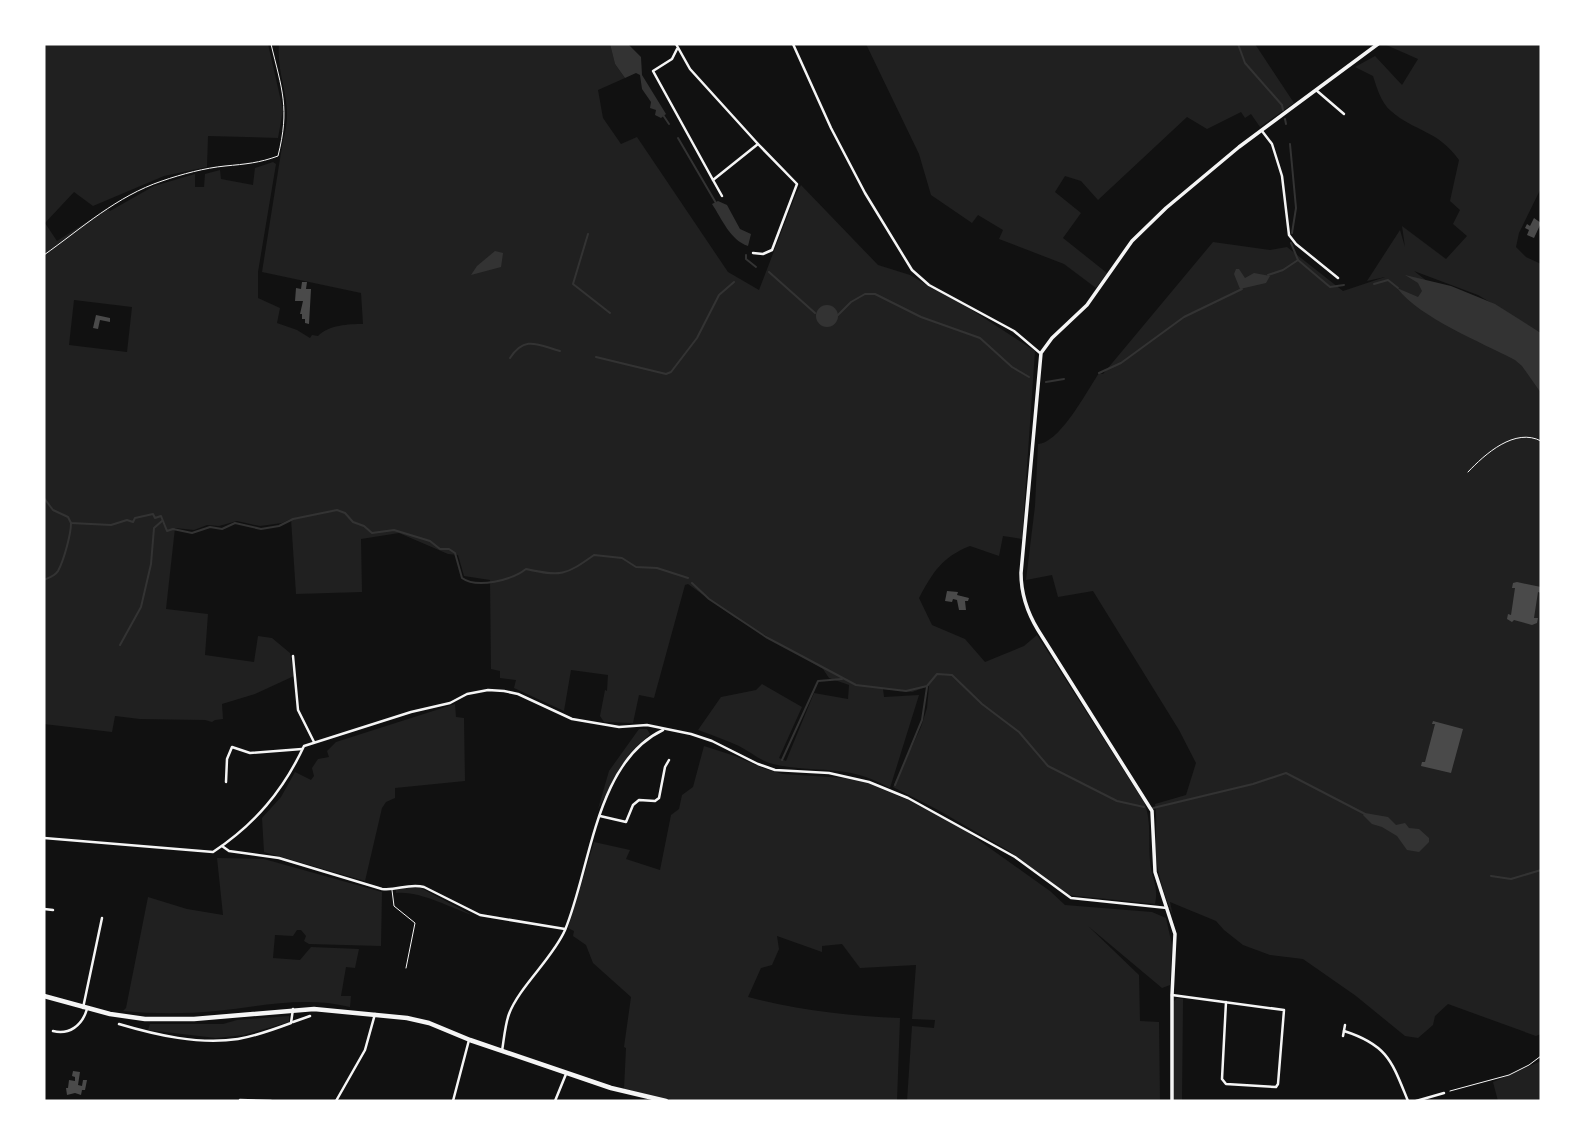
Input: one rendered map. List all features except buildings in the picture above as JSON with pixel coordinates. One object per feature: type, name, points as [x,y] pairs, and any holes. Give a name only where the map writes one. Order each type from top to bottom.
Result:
[{"type":"main road","points":[[1172,1101],[1175,934],[1153,860],[1152,811],[1037,629],[1023,596],[1021,573],[1041,354],[1052,338],[1087,305],[1132,241],[1149,223],[1261,129],[1378,44]]},
{"type":"main road","points":[[44,996],[128,1017],[170,1020],[293,1010],[331,1010],[429,1023],[470,1040],[611,1088],[666,1101]]},
{"type":"street","points":[[676,44],[690,69],[797,184],[772,250],[761,254],[753,253]]},
{"type":"street","points":[[793,44],[831,128],[865,193],[912,270],[929,285],[1014,331],[1041,354]]},
{"type":"street","points":[[677,49],[672,59],[653,71],[722,196]]},
{"type":"street","points":[[1316,90],[1344,114]]},
{"type":"street","points":[[1261,129],[1272,144],[1282,176],[1289,235],[1296,244],[1338,278]]},
{"type":"street","points":[[713,180],[758,144]]},
{"type":"street","points":[[759,259],[761,254]]},
{"type":"street","points":[[293,656],[298,710],[314,742]]},
{"type":"street","points":[[44,838],[213,852],[270,804],[304,746],[450,703],[467,694],[488,690],[518,694],[572,719],[619,727],[647,725],[712,741],[775,770],[830,773],[869,782],[908,798],[1015,857],[1071,898],[1167,908]]},
{"type":"street","points":[[502,1051],[509,1014],[565,929],[610,789],[636,749],[665,729]]},
{"type":"street","points":[[226,782],[226,759],[232,747],[250,753],[303,749]]},
{"type":"street","points":[[600,816],[626,822],[634,804],[639,800],[655,801],[659,798],[669,760]]},
{"type":"street","points":[[661,762],[665,767]]},
{"type":"street","points":[[222,846],[229,850],[279,858],[392,890],[398,886],[414,884],[480,915],[565,929]]},
{"type":"street","points":[[44,909],[53,910]]},
{"type":"street","points":[[52,1031],[66,1033],[83,1018],[102,918]]},
{"type":"street","points":[[1172,995],[1226,1002],[1284,1010],[1279,1084],[1276,1087],[1226,1084],[1222,1079],[1226,1002]]},
{"type":"street","points":[[293,1010],[293,1022]]},
{"type":"street","points":[[336,1101],[356,1069],[370,1037],[375,1014]]},
{"type":"street","points":[[119,1024],[155,1034],[195,1040],[234,1040],[310,1016]]},
{"type":"street","points":[[1345,1025],[1344,1034],[1363,1037],[1392,1062],[1408,1101]]},
{"type":"street","points":[[453,1101],[470,1040]]},
{"type":"street","points":[[555,1101],[566,1073]]},
{"type":"street","points":[[1416,1101],[1444,1093]]},
{"type":"street","points":[[240,1100],[271,1101]]},
{"type":"lane","points":[[44,255],[105,209],[149,186],[205,170],[253,164],[278,156],[286,102],[271,44]]},
{"type":"lane","points":[[1468,472],[1487,453],[1502,445],[1531,436],[1541,441]]},
{"type":"lane","points":[[392,890],[394,906],[415,923],[406,968]]},
{"type":"path","points":[[1444,1093],[1509,1075],[1541,1056]]},
{"type":"shaded area","points":[[44,44],[268,44],[283,110],[278,138],[208,136],[207,167],[164,176],[93,206],[74,192],[45,223],[57,241],[107,209],[110,211],[154,186],[195,174],[195,187],[204,187],[205,174],[220,170],[221,179],[253,185],[255,168],[273,162],[276,164],[258,272],[258,298],[280,308],[277,323],[310,338],[333,327],[363,324],[361,293],[262,272],[287,114],[279,44],[610,44],[615,64],[625,78],[598,90],[603,118],[621,144],[637,137],[728,272],[759,290],[801,185],[878,265],[910,275],[935,290],[944,292],[1035,351],[1022,539],[1003,536],[999,556],[970,546],[960,550],[939,566],[919,598],[932,625],[965,639],[985,662],[1024,646],[1037,635],[1144,802],[1149,824],[1155,904],[1068,895],[1009,851],[893,787],[921,727],[927,708],[929,686],[912,692],[883,689],[884,697],[919,695],[890,788],[874,780],[845,772],[789,767],[764,761],[739,746],[698,730],[721,697],[756,690],[762,684],[802,707],[779,758],[786,761],[814,693],[848,699],[849,685],[829,678],[823,669],[734,617],[688,584],[685,585],[654,698],[639,695],[633,723],[604,722],[600,716],[608,675],[571,670],[564,711],[514,688],[516,680],[500,678],[500,671],[491,669],[490,580],[464,576],[458,555],[448,554],[399,533],[361,539],[362,592],[296,594],[291,519],[260,526],[237,521],[219,526],[207,525],[194,530],[175,528],[166,609],[208,614],[205,655],[254,662],[258,636],[272,638],[290,653],[294,676],[255,694],[222,704],[223,719],[212,722],[115,716],[112,732],[44,724]],"holes":[[[74,300],[132,307],[127,352],[69,345]]]},
{"type":"shaded area","points":[[610,44],[628,44],[641,57],[642,75],[666,114],[661,118],[655,115],[656,110],[650,108],[651,102],[642,89],[640,75],[636,73],[625,78],[615,64]]},
{"type":"shaded area","points":[[866,44],[1255,44],[1294,103],[1260,127],[1251,114],[1245,118],[1241,112],[1207,129],[1187,117],[1098,200],[1081,181],[1065,176],[1055,192],[1081,213],[1063,238],[1107,273],[1096,288],[1064,264],[999,239],[1003,230],[978,215],[972,223],[931,195],[919,154]]},
{"type":"shaded area","points":[[1384,44],[1541,44],[1541,188],[1519,233],[1516,247],[1526,257],[1541,264],[1541,333],[1478,295],[1414,271],[1523,356],[1541,374],[1541,1034],[1536,1036],[1448,1004],[1435,1016],[1433,1025],[1418,1038],[1405,1036],[1356,996],[1303,959],[1270,955],[1243,945],[1216,921],[1170,902],[1173,916],[1156,858],[1155,804],[1186,795],[1196,763],[1179,730],[1093,591],[1058,597],[1052,575],[1026,580],[1035,506],[1038,444],[1055,435],[1064,426],[1099,373],[1103,374],[1213,242],[1270,250],[1287,247],[1343,291],[1385,277],[1367,281],[1400,230],[1405,247],[1402,226],[1446,259],[1467,236],[1453,224],[1460,210],[1450,201],[1459,160],[1435,137],[1391,111],[1382,100],[1373,76],[1355,67],[1375,56],[1402,85],[1418,59]]},
{"type":"shaded area","points":[[718,201],[727,205],[740,229],[751,234],[748,246],[736,239],[727,228],[712,204]]},
{"type":"shaded area","points":[[495,251],[503,253],[501,267],[471,275],[477,266]]},
{"type":"shaded area","points":[[1236,269],[1239,269],[1245,278],[1254,273],[1270,276],[1266,283],[1240,289],[1234,274]]},
{"type":"shaded area","points":[[1405,275],[1451,286],[1495,304],[1541,333],[1541,393],[1515,360],[1435,319],[1407,299],[1397,288],[1418,297],[1422,291],[1418,283]]},
{"type":"shaded area","points":[[827,305],[835,308],[838,316],[835,324],[827,327],[819,324],[816,316],[819,308]]},
{"type":"shaded area","points":[[455,704],[456,717],[464,718],[465,781],[395,788],[395,798],[386,802],[382,808],[365,881],[264,852],[262,818],[281,797],[295,772],[311,780],[314,776],[312,768],[318,759],[329,757],[327,751],[336,742]]},
{"type":"shaded area","points":[[639,729],[647,729],[650,734],[630,753],[598,809],[609,771]]},
{"type":"shaded area","points":[[704,746],[783,774],[845,778],[868,783],[908,800],[963,829],[1050,891],[1065,905],[1152,912],[1166,918],[1172,945],[1170,985],[1162,988],[1088,926],[1139,975],[1140,1021],[1159,1022],[1160,1101],[907,1101],[912,1026],[934,1028],[935,1020],[912,1019],[916,965],[860,968],[842,944],[822,946],[822,952],[777,936],[779,949],[772,965],[761,968],[748,997],[823,1012],[900,1018],[897,1101],[676,1101],[624,1089],[624,1047],[631,997],[593,963],[586,945],[573,936],[574,931],[568,928],[594,842],[630,850],[626,859],[660,870],[671,815],[679,809],[682,795],[693,787]]},
{"type":"shaded area","points":[[1365,813],[1388,817],[1396,825],[1405,823],[1409,828],[1419,829],[1429,838],[1429,842],[1419,852],[1407,850],[1397,836],[1372,824],[1363,815]]},
{"type":"shaded area","points":[[217,858],[264,859],[382,892],[381,946],[309,944],[304,941],[306,936],[301,930],[297,930],[293,936],[275,935],[273,958],[300,960],[311,947],[359,949],[355,968],[346,967],[341,996],[351,996],[350,1007],[300,1002],[193,1013],[123,1011],[126,1008],[148,897],[187,909],[223,915]]},
{"type":"shaded area","points":[[415,885],[472,915],[415,894],[396,893],[396,889]]},
{"type":"shaded area","points":[[1177,998],[1183,999],[1182,1101],[1174,1101],[1174,1001]]},
{"type":"shaded area","points":[[289,1016],[289,1022],[244,1035],[216,1038],[148,1030],[150,1024],[223,1024],[237,1020]]},
{"type":"shaded area","points":[[1541,1061],[1541,1101],[1498,1101],[1493,1082]]},
{"type":"waterway","points":[[1238,44],[1245,63],[1282,105],[1283,110]]},
{"type":"waterway","points":[[663,115],[669,124]]},
{"type":"waterway","points":[[1285,119],[1286,124]]},
{"type":"waterway","points":[[678,138],[716,203]]},
{"type":"waterway","points":[[1290,144],[1296,208],[1292,233]]},
{"type":"waterway","points":[[588,234],[573,284],[610,313]]},
{"type":"waterway","points":[[1291,243],[1298,260],[1330,287],[1344,285]]},
{"type":"waterway","points":[[746,255],[746,259],[756,267]]},
{"type":"waterway","points":[[1268,275],[1283,270],[1298,260]]},
{"type":"waterway","points":[[769,272],[815,313]]},
{"type":"waterway","points":[[1374,284],[1388,280],[1398,288]]},
{"type":"waterway","points":[[596,357],[666,374],[671,372],[697,338],[719,295],[734,282]]},
{"type":"waterway","points":[[1099,373],[1121,363],[1184,317],[1242,289]]},
{"type":"waterway","points":[[838,315],[851,302],[865,294],[875,294],[921,317],[980,338],[1012,367],[1029,377]]},
{"type":"waterway","points":[[510,358],[521,346],[527,344],[560,351]]},
{"type":"waterway","points":[[1046,382],[1064,379]]},
{"type":"waterway","points":[[44,498],[53,510],[68,517],[71,523],[111,525],[127,520],[133,522],[135,518],[153,514],[155,518],[161,516],[167,531],[173,529],[192,533],[210,527],[222,529],[235,523],[261,529],[337,510],[372,533],[394,530],[430,541],[440,549],[449,549],[455,553],[462,578],[476,583],[504,580],[526,569],[547,573],[563,572],[594,555],[622,558],[636,567],[657,568],[688,578]]},
{"type":"waterway","points":[[120,645],[141,607],[151,564],[154,528],[162,521]]},
{"type":"waterway","points":[[44,580],[58,571],[65,554],[71,523]]},
{"type":"waterway","points":[[692,583],[709,599],[766,637],[856,685],[906,691],[927,686],[937,674],[952,675],[982,704],[1019,732],[1048,766],[1117,801],[1144,807]]},
{"type":"waterway","points":[[782,760],[818,681],[842,679]]},
{"type":"waterway","points":[[895,785],[922,720],[927,687]]},
{"type":"waterway","points":[[1153,808],[1253,784],[1286,773],[1365,814]]},
{"type":"waterway","points":[[1491,876],[1511,879],[1541,870]]}]
